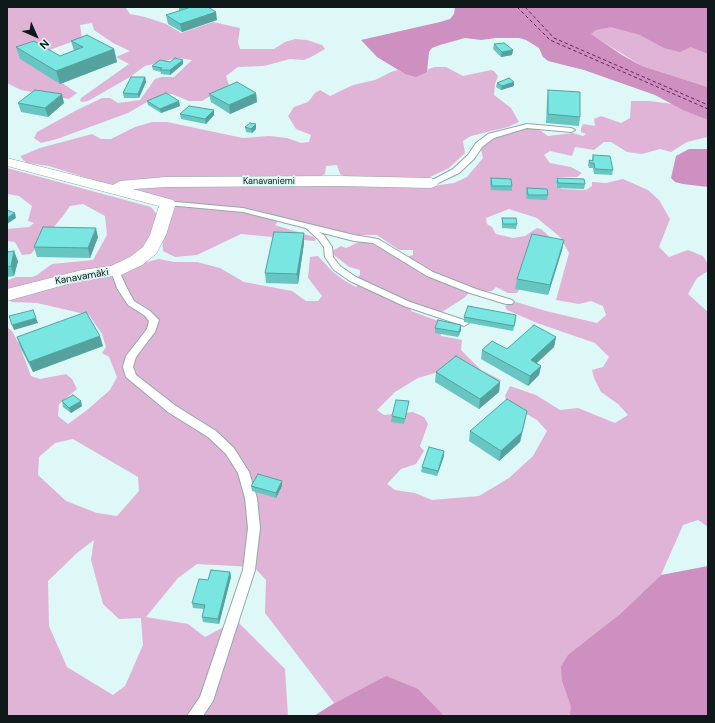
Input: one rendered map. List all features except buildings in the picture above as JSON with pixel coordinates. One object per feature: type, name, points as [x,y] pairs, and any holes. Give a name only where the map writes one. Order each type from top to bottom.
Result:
[{"type":"street","name":"Kanavaniemi","points":[[7,162],[168,203]]},
{"type":"street","name":"Kanavaniemi","points":[[107,187],[166,182],[431,182]]},
{"type":"street","name":"Kanavamäki","points":[[7,295],[82,275],[116,271],[136,261],[150,250],[158,235],[168,203]]},
{"type":"lane","points":[[431,182],[456,171],[471,157],[479,145],[491,136],[527,126],[571,130]]},
{"type":"lane","points":[[168,203],[243,210],[354,238],[375,241],[430,274],[473,291],[509,302]]},
{"type":"lane","points":[[307,226],[321,237],[328,247],[329,257],[337,268],[353,279],[406,304],[464,323]]},
{"type":"lane","points":[[116,271],[122,288],[131,303],[147,313],[154,320],[152,330],[131,356],[128,367],[131,376],[172,409],[212,434],[230,451],[243,472],[251,498],[254,528],[249,570],[206,701],[194,716]]},
{"type":"shaded area","points":[[7,7],[125,7],[130,14],[166,24],[181,33],[213,22],[240,28],[238,42],[240,49],[274,49],[285,42],[295,39],[307,40],[322,45],[325,49],[304,60],[290,59],[264,66],[238,67],[226,76],[229,85],[202,101],[189,101],[172,94],[165,95],[147,102],[128,113],[57,139],[41,143],[34,138],[37,132],[75,111],[102,98],[110,98],[118,103],[140,100],[155,79],[161,77],[174,77],[192,60],[177,58],[145,66],[130,77],[88,101],[82,102],[80,101],[81,98],[129,64],[116,57],[130,51],[113,43],[94,30],[92,23],[80,25],[82,38],[39,54],[62,83],[77,93],[69,99],[21,90],[7,83]]},
{"type":"shaded area","points":[[455,7],[708,7],[708,54],[691,47],[680,52],[664,48],[640,35],[611,27],[596,30],[591,34],[622,55],[642,66],[708,87],[708,120],[683,110],[655,95],[584,70],[548,61],[543,57],[539,48],[526,40],[519,38],[496,38],[481,40],[465,38],[432,48],[429,52],[427,72],[416,77],[405,74],[377,57],[361,40],[450,19],[454,14]]},
{"type":"shaded area","points":[[557,7],[708,17],[708,87],[642,66],[561,16]]},
{"type":"shaded area","points":[[435,67],[446,67],[463,76],[491,70],[494,71],[498,76],[495,84],[494,95],[511,108],[519,122],[508,127],[471,136],[463,141],[465,153],[449,168],[428,178],[349,179],[340,174],[337,165],[326,166],[325,174],[316,179],[130,183],[109,185],[49,166],[27,163],[21,156],[40,148],[92,134],[101,139],[111,139],[135,127],[152,122],[167,122],[243,138],[269,136],[287,138],[301,143],[309,142],[311,135],[296,129],[288,116],[294,107],[308,102],[315,93],[320,90],[330,96],[353,85],[375,80],[398,70],[405,74],[427,72],[428,69]]},
{"type":"shaded area","points":[[631,101],[649,101],[673,104],[708,120],[708,137],[687,142],[671,152],[660,149],[642,154],[627,152],[611,142],[604,142],[594,150],[575,147],[572,156],[550,151],[544,155],[550,163],[571,167],[582,173],[577,177],[556,177],[556,186],[562,189],[586,190],[592,186],[592,182],[606,183],[623,179],[648,190],[659,200],[670,219],[659,247],[669,257],[688,250],[703,256],[708,264],[708,271],[697,278],[688,294],[708,312],[708,527],[698,520],[683,525],[661,575],[619,615],[574,716],[314,716],[334,703],[265,613],[266,580],[254,567],[197,564],[178,578],[146,617],[188,624],[205,637],[222,628],[230,614],[285,669],[288,716],[7,716],[7,327],[12,331],[19,344],[31,376],[40,379],[66,374],[72,379],[77,389],[59,404],[58,416],[68,424],[110,390],[117,377],[109,357],[102,353],[106,347],[102,334],[89,315],[37,303],[11,302],[10,296],[7,297],[8,280],[16,277],[32,277],[52,264],[93,260],[107,235],[105,216],[83,204],[70,206],[31,254],[22,255],[15,242],[7,241],[7,229],[29,227],[34,223],[28,221],[32,206],[19,196],[7,194],[7,168],[151,207],[158,216],[144,249],[143,263],[159,259],[174,262],[197,262],[220,268],[244,282],[292,291],[306,301],[318,301],[322,296],[308,278],[310,257],[318,256],[333,272],[356,287],[359,285],[410,308],[411,311],[441,322],[441,336],[462,340],[461,350],[481,370],[501,380],[491,392],[438,372],[418,378],[395,392],[377,410],[384,415],[413,412],[424,417],[428,424],[420,446],[424,451],[416,464],[401,469],[387,484],[395,490],[415,493],[432,500],[479,496],[509,478],[533,456],[547,431],[537,420],[507,403],[505,396],[510,386],[536,395],[560,410],[578,408],[615,423],[628,415],[618,404],[601,392],[594,378],[592,370],[603,367],[609,357],[595,343],[537,323],[507,310],[505,306],[516,302],[597,323],[606,315],[603,306],[591,301],[579,304],[556,300],[569,253],[560,237],[537,218],[509,209],[486,218],[487,224],[492,227],[496,234],[513,238],[525,236],[537,228],[541,229],[551,238],[517,293],[508,293],[496,287],[492,291],[470,292],[464,298],[442,312],[433,312],[357,277],[360,275],[360,270],[349,267],[334,255],[332,251],[341,246],[346,248],[365,241],[372,243],[399,259],[413,255],[413,250],[399,250],[377,235],[358,235],[308,225],[282,217],[275,225],[314,237],[316,240],[241,234],[197,255],[175,257],[163,251],[162,238],[173,201],[130,191],[130,188],[254,184],[424,187],[454,183],[467,177],[483,158],[481,148],[485,143],[494,137],[528,127],[538,129],[548,136],[573,133],[583,136],[586,134],[581,132],[583,124],[595,126],[594,119],[601,116],[621,123],[630,118]],"holes":[[[73,439],[138,477],[139,491],[117,516],[97,513],[66,501],[38,475],[39,457],[55,443]],[[94,540],[91,560],[103,604],[119,619],[141,618],[143,645],[125,686],[113,695],[67,667],[49,626],[48,581],[77,553]]]},
{"type":"shaded area","points":[[689,149],[708,149],[708,187],[683,184],[675,182],[671,178],[676,156]]},
{"type":"shaded area","points":[[708,566],[708,716],[570,716],[571,706],[562,681],[561,667],[568,655],[619,615],[661,575]]},
{"type":"shaded area","points":[[386,676],[418,689],[444,716],[314,716],[335,703]]},
{"type":"ferry route","points":[[517,7],[550,40],[708,109]]},
{"type":"ferry route","points":[[525,7],[554,38],[708,105]]}]
